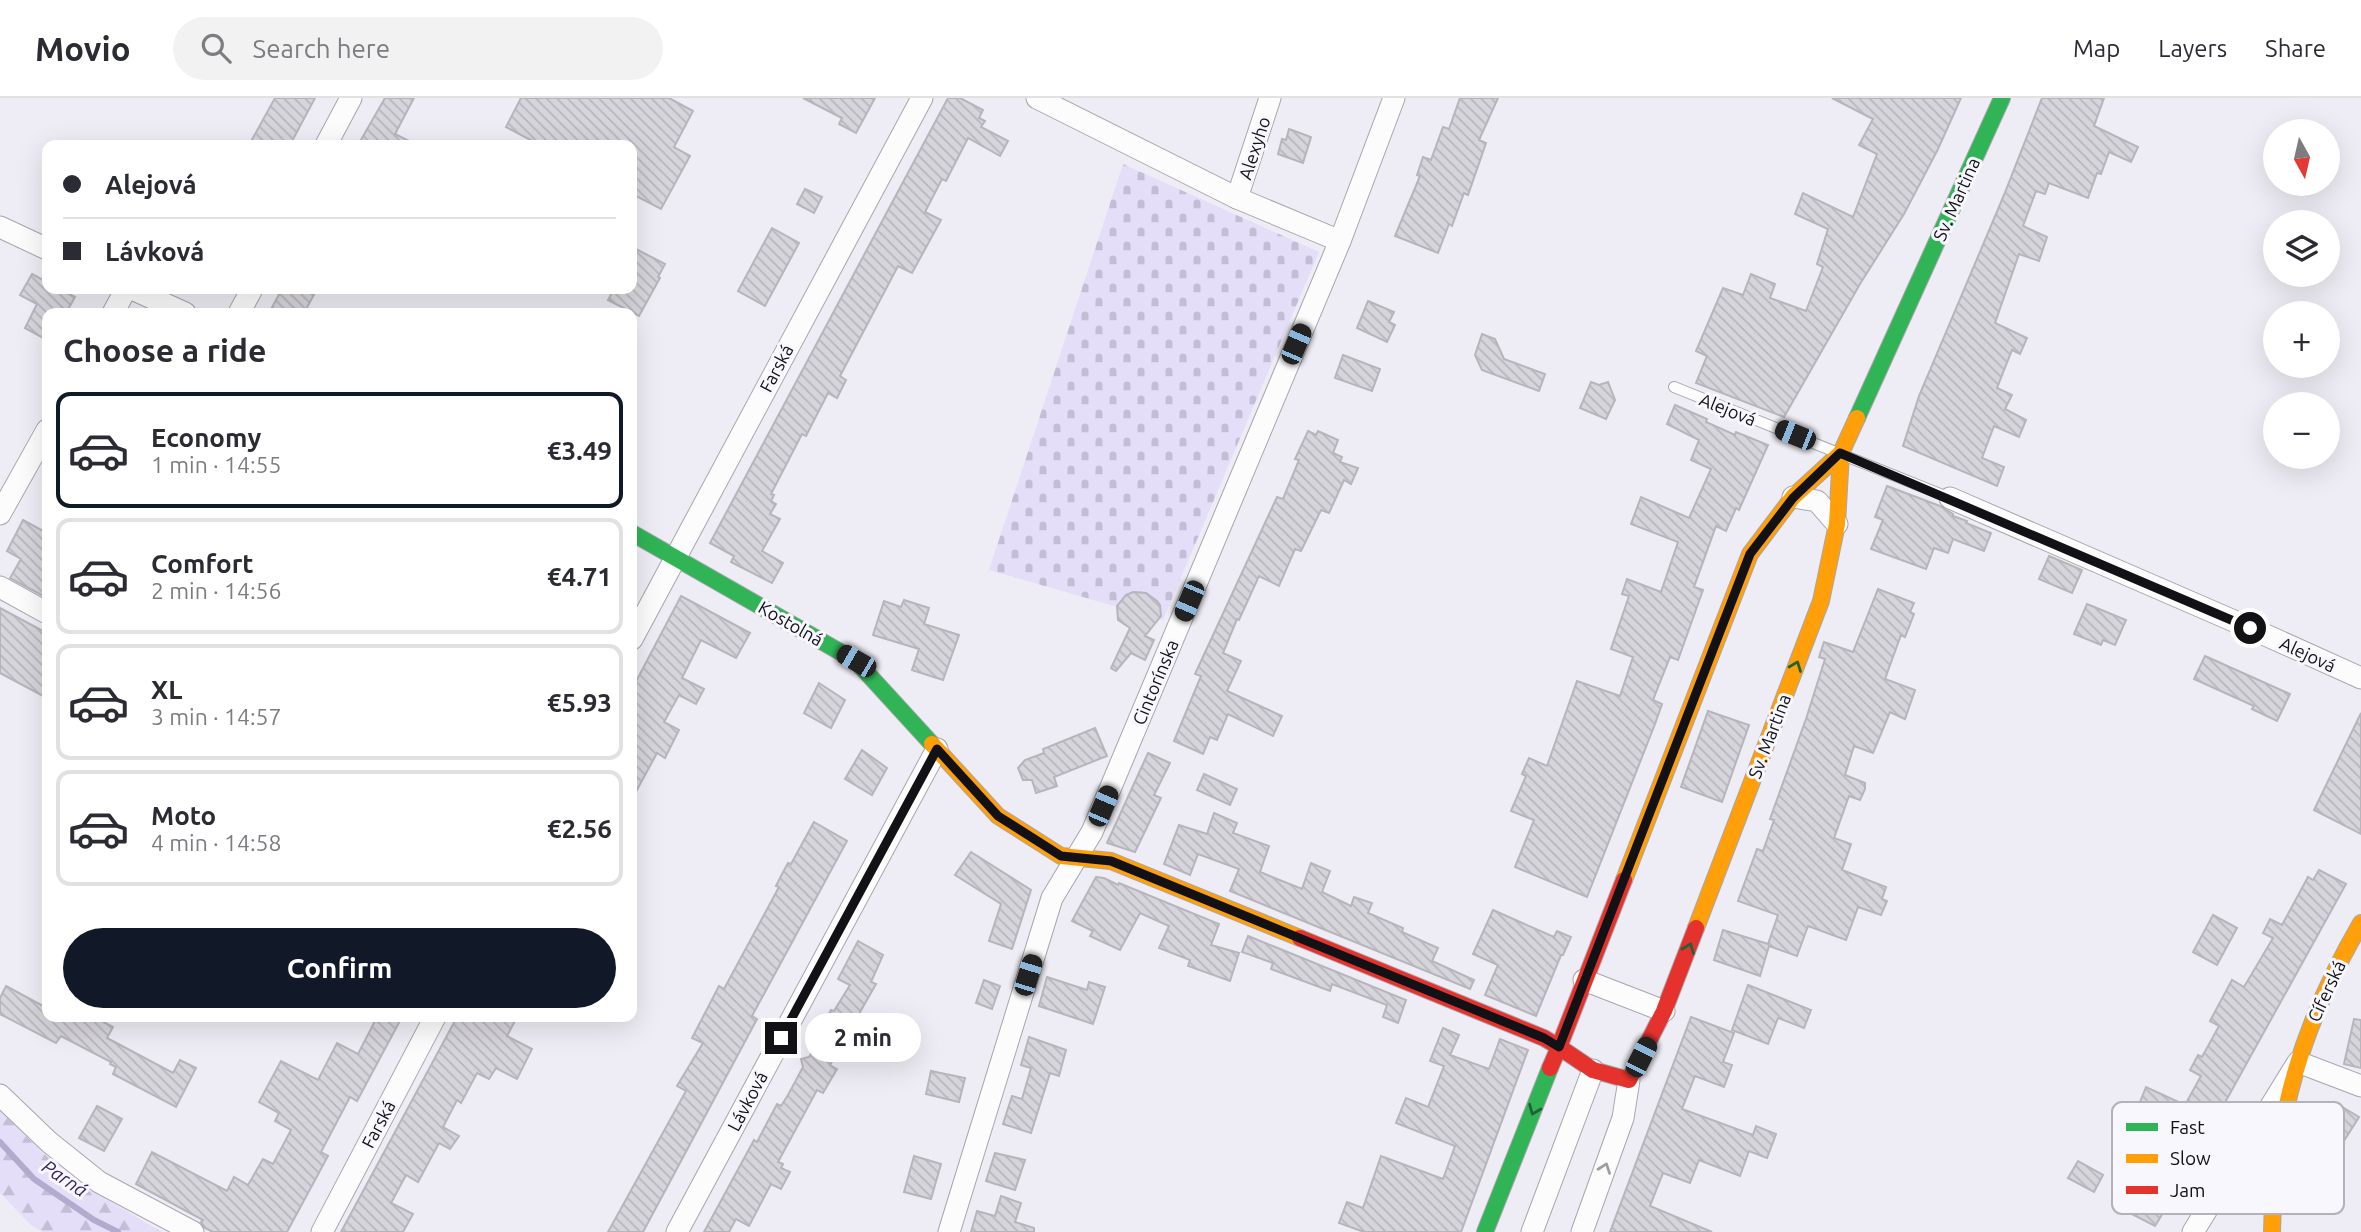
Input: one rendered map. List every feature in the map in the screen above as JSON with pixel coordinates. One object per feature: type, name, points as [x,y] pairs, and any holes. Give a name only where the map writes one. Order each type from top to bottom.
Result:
[{"type":"street","points":[[329,140],[351,98]]},
{"type":"street","name":"Farská","points":[[637,629],[922,98]]},
{"type":"street","points":[[1037,98],[1237,198],[1340,241]]},
{"type":"street","name":"Alexyho","points":[[1237,198],[1270,98]]},
{"type":"street","name":"Cintorínska","points":[[949,1232],[1052,898],[1092,832],[1340,241],[1394,98]]},
{"type":"street","name":"Sv. Martina","points":[[1485,1232],[1750,554],[1793,498],[1840,453],[2002,98]]},
{"type":"street","points":[[0,227],[42,247]]},
{"type":"street","points":[[143,294],[174,308]]},
{"type":"street","points":[[0,514],[42,439]]},
{"type":"street","name":"Sv. Martina","points":[[1582,1232],[1623,1118],[1629,1080],[1664,1011],[1821,601],[1837,524],[1840,453]]},
{"type":"street","points":[[1793,498],[1817,501],[1837,524]]},
{"type":"street","name":"Alejová","points":[[1950,498],[2361,678]]},
{"type":"street","name":"Kostolná","points":[[637,536],[856,661],[998,816],[1061,856],[1111,861],[1544,1038],[1559,1047]]},
{"type":"street","points":[[0,587],[42,609]]},
{"type":"street","name":"Lávková","points":[[677,1232],[937,749]]},
{"type":"street","name":"Cíferská","points":[[2287,1102],[2320,1001],[2361,923]]},
{"type":"street","points":[[1584,980],[1664,1011]]},
{"type":"street","name":"Farská","points":[[322,1232],[432,1022]]},
{"type":"street","points":[[1559,1047],[1593,1070],[1629,1080]]},
{"type":"street","points":[[2298,1062],[2361,1086]]},
{"type":"street","name":"Cíferská","points":[[2273,1102],[2298,1062]]},
{"type":"street","points":[[1532,1232],[1593,1070]]},
{"type":"street","points":[[0,1095],[49,1142],[99,1182],[193,1232]]},
{"type":"street","name":"Cíferská","points":[[2193,1232],[2204,1214]]},
{"type":"street","name":"Cíferská","points":[[2272,1232],[2273,1214]]},
{"type":"lane","name":"Alejová","points":[[1674,387],[1950,498]]},
{"type":"green space","points":[[1123,164],[1319,252],[1163,620],[989,570]]},
{"type":"green space","points":[[0,1111],[68,1177],[162,1232],[42,1232],[31,1225],[0,1193]]},
{"type":"building","points":[[275,98],[315,98],[293,140],[252,140]]},
{"type":"building","points":[[385,98],[414,98],[395,134],[407,140],[361,140]]},
{"type":"building","points":[[521,98],[669,98],[693,111],[674,147],[690,156],[661,209],[637,197],[637,140],[531,140],[506,127]]},
{"type":"building","points":[[803,98],[875,98],[856,133],[839,124],[842,118]]},
{"type":"building","points":[[948,98],[960,98],[983,110],[979,118],[985,121],[981,127],[1008,141],[1000,156],[968,138],[946,181],[942,179],[925,212],[941,220],[912,273],[898,266],[840,376],[846,380],[837,398],[828,393],[806,436],[802,434],[771,494],[774,495],[771,501],[776,504],[770,514],[780,519],[762,551],[783,563],[772,583],[731,562],[734,556],[710,543]]},
{"type":"building","points":[[1460,98],[1498,98],[1479,140],[1486,143],[1468,195],[1464,193],[1452,226],[1449,224],[1438,253],[1395,236],[1420,176],[1417,175],[1423,157],[1431,160],[1443,127],[1449,129]]},
{"type":"building","points":[[1832,98],[1961,98],[1904,214],[1860,284],[1784,417],[1696,383],[1707,356],[1696,351],[1723,288],[1743,295],[1751,274],[1775,284],[1770,298],[1806,311],[1823,267],[1817,264],[1828,229],[1795,214],[1803,193],[1853,217],[1877,154],[1859,145],[1873,119]]},
{"type":"building","points":[[2042,98],[2104,98],[2094,126],[2138,147],[2131,162],[2109,152],[2101,174],[2097,173],[2088,198],[2049,183],[2045,194],[2036,191],[2023,226],[2047,237],[2039,261],[2019,254],[1995,323],[2027,338],[2020,354],[2012,350],[1997,388],[2012,395],[2005,409],[2026,420],[2019,437],[1994,426],[1982,458],[2004,467],[1997,486],[1903,446],[1919,396]]},
{"type":"building","points":[[1289,129],[1311,137],[1303,163],[1278,154],[1282,139],[1286,140]]},
{"type":"building","points":[[805,189],[822,197],[814,213],[797,204]]},
{"type":"building","points":[[772,228],[799,243],[765,306],[738,291]]},
{"type":"building","points":[[637,250],[665,264],[639,316],[637,308],[624,308],[608,300],[611,294],[637,294]]},
{"type":"building","points":[[32,274],[42,279],[42,294],[69,294],[75,297],[69,308],[42,308],[42,337],[25,328],[37,304],[20,295]]},
{"type":"building","points":[[279,294],[314,294],[307,308],[272,308]]},
{"type":"building","points":[[1368,301],[1394,312],[1389,322],[1395,325],[1387,342],[1357,328]]},
{"type":"building","points":[[1482,334],[1495,339],[1504,359],[1545,374],[1539,391],[1482,370],[1475,355]]},
{"type":"building","points":[[1343,355],[1380,369],[1372,391],[1335,378]]},
{"type":"building","points":[[1591,382],[1599,385],[1608,382],[1615,400],[1606,419],[1580,408]]},
{"type":"building","points":[[1675,405],[1735,435],[1736,432],[1768,445],[1739,510],[1736,508],[1726,531],[1716,526],[1694,587],[1703,590],[1678,660],[1670,657],[1653,700],[1662,704],[1587,897],[1515,867],[1534,820],[1511,811],[1526,776],[1522,774],[1529,758],[1547,766],[1577,681],[1620,696],[1633,657],[1611,649],[1629,596],[1622,594],[1627,579],[1661,592],[1678,542],[1631,524],[1641,497],[1689,518],[1711,469],[1691,460],[1699,440],[1667,424]]},
{"type":"building","points":[[1308,431],[1316,435],[1318,431],[1338,440],[1333,453],[1342,457],[1340,462],[1358,468],[1351,484],[1344,480],[1329,513],[1321,510],[1301,551],[1295,549],[1279,586],[1259,576],[1223,653],[1241,661],[1227,691],[1282,716],[1273,736],[1228,714],[1217,740],[1210,737],[1203,754],[1174,741],[1201,676],[1195,674],[1277,497],[1283,499],[1299,460],[1295,459]]},
{"type":"building","points":[[1887,486],[1940,506],[1953,516],[1967,521],[1966,523],[1991,533],[1984,551],[1953,539],[1948,553],[1934,548],[1926,569],[1871,549],[1883,520],[1875,517]]},
{"type":"building","points":[[23,520],[42,530],[42,595],[10,578],[21,559],[7,551]]},
{"type":"building","points":[[2049,556],[2082,570],[2072,593],[2039,579]]},
{"type":"building","points":[[1878,589],[1914,603],[1910,612],[1914,614],[1905,637],[1901,635],[1885,679],[1915,690],[1905,719],[1890,712],[1873,753],[1854,746],[1845,775],[1865,783],[1865,789],[1860,800],[1849,796],[1834,838],[1851,844],[1842,870],[1886,887],[1882,899],[1887,901],[1881,915],[1858,907],[1846,940],[1808,926],[1797,956],[1769,946],[1760,976],[1714,960],[1723,930],[1768,944],[1778,915],[1738,901],[1757,849],[1763,851],[1774,820],[1770,819],[1825,659],[1819,657],[1824,642],[1853,652]]},
{"type":"building","points":[[1133,592],[1146,593],[1157,601],[1161,616],[1145,636],[1154,640],[1145,660],[1131,653],[1116,671],[1111,668],[1130,628],[1118,620],[1117,606],[1126,595]]},
{"type":"building","points":[[681,596],[750,633],[736,658],[701,640],[682,678],[704,689],[696,704],[679,695],[664,722],[679,730],[665,758],[657,753],[637,790],[637,680]]},
{"type":"building","points":[[904,600],[929,608],[924,624],[959,635],[943,680],[912,670],[919,649],[873,635],[884,601],[901,607]]},
{"type":"building","points":[[2087,604],[2126,620],[2115,645],[2103,640],[2101,645],[2074,634]]},
{"type":"building","points":[[0,608],[42,630],[42,695],[0,673]]},
{"type":"building","points":[[2205,656],[2290,694],[2277,721],[2252,709],[2254,706],[2194,679]]},
{"type":"building","points":[[819,683],[845,700],[831,728],[804,713]]},
{"type":"building","points":[[1708,711],[1749,725],[1722,802],[1681,787]]},
{"type":"building","points":[[2361,713],[2361,834],[2314,810]]},
{"type":"building","points":[[1095,728],[1107,756],[1054,777],[1057,786],[1036,793],[1032,780],[1023,780],[1018,768],[1025,760],[1044,753],[1043,749]]},
{"type":"building","points":[[862,750],[887,768],[872,795],[845,779]]},
{"type":"building","points":[[1148,753],[1170,763],[1154,795],[1161,798],[1135,852],[1107,843]]},
{"type":"building","points":[[1204,774],[1237,789],[1230,805],[1197,790]]},
{"type":"building","points":[[1214,813],[1237,823],[1233,833],[1269,846],[1260,872],[1302,889],[1311,863],[1330,871],[1322,892],[1351,906],[1354,897],[1372,903],[1368,913],[1403,928],[1402,932],[1438,948],[1432,961],[1474,980],[1470,989],[1230,891],[1239,869],[1198,854],[1190,875],[1164,864],[1179,825],[1207,834]]},
{"type":"building","points":[[814,822],[847,841],[752,1016],[757,1019],[643,1232],[608,1232],[686,1091],[677,1086],[703,1043],[692,1038],[719,986],[724,989],[779,887],[776,886],[788,863],[791,864]]},
{"type":"building","points":[[971,852],[1031,890],[1012,949],[989,941],[1001,904],[955,875]]},
{"type":"building","points":[[2319,870],[2346,884],[2225,1102],[2187,1102],[2201,1076],[2190,1070],[2198,1055],[2202,1057],[2219,1026],[2210,1021],[2232,980],[2244,987],[2273,938],[2263,933],[2270,919],[2282,925],[2308,877],[2313,880]]},
{"type":"building","points":[[1096,877],[1118,885],[1119,883],[1219,924],[1211,945],[1239,953],[1230,981],[1188,966],[1190,960],[1159,948],[1169,926],[1140,913],[1120,950],[1090,936],[1093,931],[1072,921]]},
{"type":"building","points":[[1493,910],[1554,937],[1557,931],[1571,937],[1536,1016],[1485,995],[1498,965],[1473,954]]},
{"type":"building","points":[[2213,915],[2237,928],[2217,965],[2193,952]]},
{"type":"building","points":[[1248,936],[1406,1000],[1398,1023],[1383,1017],[1387,1005],[1332,984],[1330,991],[1271,969],[1273,963],[1242,952]]},
{"type":"building","points":[[858,941],[883,955],[871,982],[876,984],[830,1065],[837,1069],[823,1093],[817,1090],[778,1162],[783,1164],[781,1168],[790,1172],[781,1189],[771,1184],[749,1226],[736,1219],[729,1232],[704,1232],[754,1140],[757,1142],[777,1104],[781,1106],[788,1095],[803,1067],[801,1059],[809,1057],[823,1035],[818,1032],[850,985],[838,979]]},
{"type":"building","points":[[1047,977],[1087,990],[1089,982],[1105,987],[1093,1024],[1039,1006]]},
{"type":"building","points":[[984,980],[1000,986],[992,1009],[976,1003]]},
{"type":"building","points":[[1748,985],[1811,1010],[1804,1028],[1778,1018],[1768,1044],[1732,1030]]},
{"type":"building","points":[[6,986],[42,1005],[42,1022],[104,1022],[113,1027],[107,1038],[173,1073],[180,1060],[196,1068],[176,1107],[113,1074],[116,1067],[110,1064],[111,1062],[61,1036],[56,1043],[0,1014],[0,998]]},
{"type":"building","points":[[1691,1017],[1734,1033],[1723,1062],[1732,1065],[1724,1087],[1695,1076],[1682,1109],[1753,1135],[1756,1126],[1776,1134],[1767,1158],[1749,1151],[1740,1176],[1699,1160],[1690,1183],[1663,1173],[1650,1206],[1712,1232],[1610,1232]]},
{"type":"building","points":[[2354,1019],[2361,1020],[2361,1068],[2344,1064]]},
{"type":"building","points":[[374,1022],[399,1022],[357,1101],[350,1097],[321,1152],[328,1156],[287,1232],[213,1232],[205,1228],[201,1222],[203,1220],[136,1184],[152,1152],[227,1191],[234,1177],[248,1185],[263,1159],[273,1164],[291,1130],[275,1121],[279,1113],[259,1102],[281,1061],[318,1080],[337,1043],[358,1054]]},
{"type":"building","points":[[454,1022],[514,1022],[507,1036],[532,1049],[517,1079],[496,1068],[489,1079],[477,1073],[461,1103],[457,1100],[443,1127],[459,1136],[450,1149],[439,1143],[418,1182],[406,1175],[391,1203],[413,1214],[403,1232],[341,1232]]},
{"type":"building","points":[[1443,1028],[1459,1035],[1450,1055],[1489,1069],[1500,1039],[1528,1050],[1461,1232],[1364,1232],[1339,1223],[1347,1202],[1363,1208],[1381,1156],[1443,1179],[1455,1146],[1396,1123],[1406,1098],[1428,1107],[1444,1066],[1430,1061]]},
{"type":"building","points":[[1029,1037],[1066,1050],[1059,1076],[1050,1073],[1031,1133],[1003,1124],[1012,1096],[1022,1099],[1031,1068],[1021,1065]]},
{"type":"building","points":[[931,1071],[965,1078],[959,1102],[926,1094]]},
{"type":"building","points":[[2146,1087],[2178,1102],[2140,1102]]},
{"type":"building","points":[[97,1106],[122,1119],[104,1151],[79,1138]]},
{"type":"building","points":[[2344,1108],[2359,1117],[2344,1141]]},
{"type":"building","points":[[995,1153],[1025,1160],[1015,1190],[986,1181]]},
{"type":"building","points":[[914,1156],[941,1164],[931,1199],[904,1192]]},
{"type":"building","points":[[2078,1161],[2103,1175],[2094,1192],[2068,1178]]},
{"type":"building","points":[[1001,1196],[1021,1203],[1015,1222],[1034,1228],[1034,1232],[971,1232],[977,1211],[995,1216]]},
{"type":"building","points":[[2132,1214],[2162,1214],[2155,1226]]},
{"type":"waterway","name":"Parná","points":[[0,1142],[34,1179],[94,1220],[118,1232]]},
{"type":"traffic: fast","points":[[1857,418],[2002,98]]},
{"type":"traffic: fast","points":[[637,536],[856,661],[932,744]]},
{"type":"traffic: fast","points":[[1485,1232],[1550,1068]]},
{"type":"traffic: slow","points":[[1696,928],[1821,601],[1837,524],[1841,453],[1857,418]]},
{"type":"traffic: slow","points":[[1624,880],[1750,554],[1793,497],[1841,453]]},
{"type":"traffic: slow","points":[[932,744],[998,816],[1061,856],[1111,861],[1300,938]]},
{"type":"traffic: slow","points":[[2288,1102],[2295,1071],[2323,997],[2361,923]]},
{"type":"traffic: slow","points":[[2272,1232],[2273,1214]]},
{"type":"traffic: jam","points":[[1624,880],[1559,1047],[1593,1070],[1629,1080],[1664,1011],[1696,928]]},
{"type":"traffic: jam","points":[[1300,938],[1544,1038],[1559,1047],[1550,1068]]},
{"type":"route","points":[[781,1038],[937,749],[998,816],[1061,856],[1111,861],[1544,1038],[1559,1047],[1750,554],[1793,498],[1840,453],[2250,628]]}]
